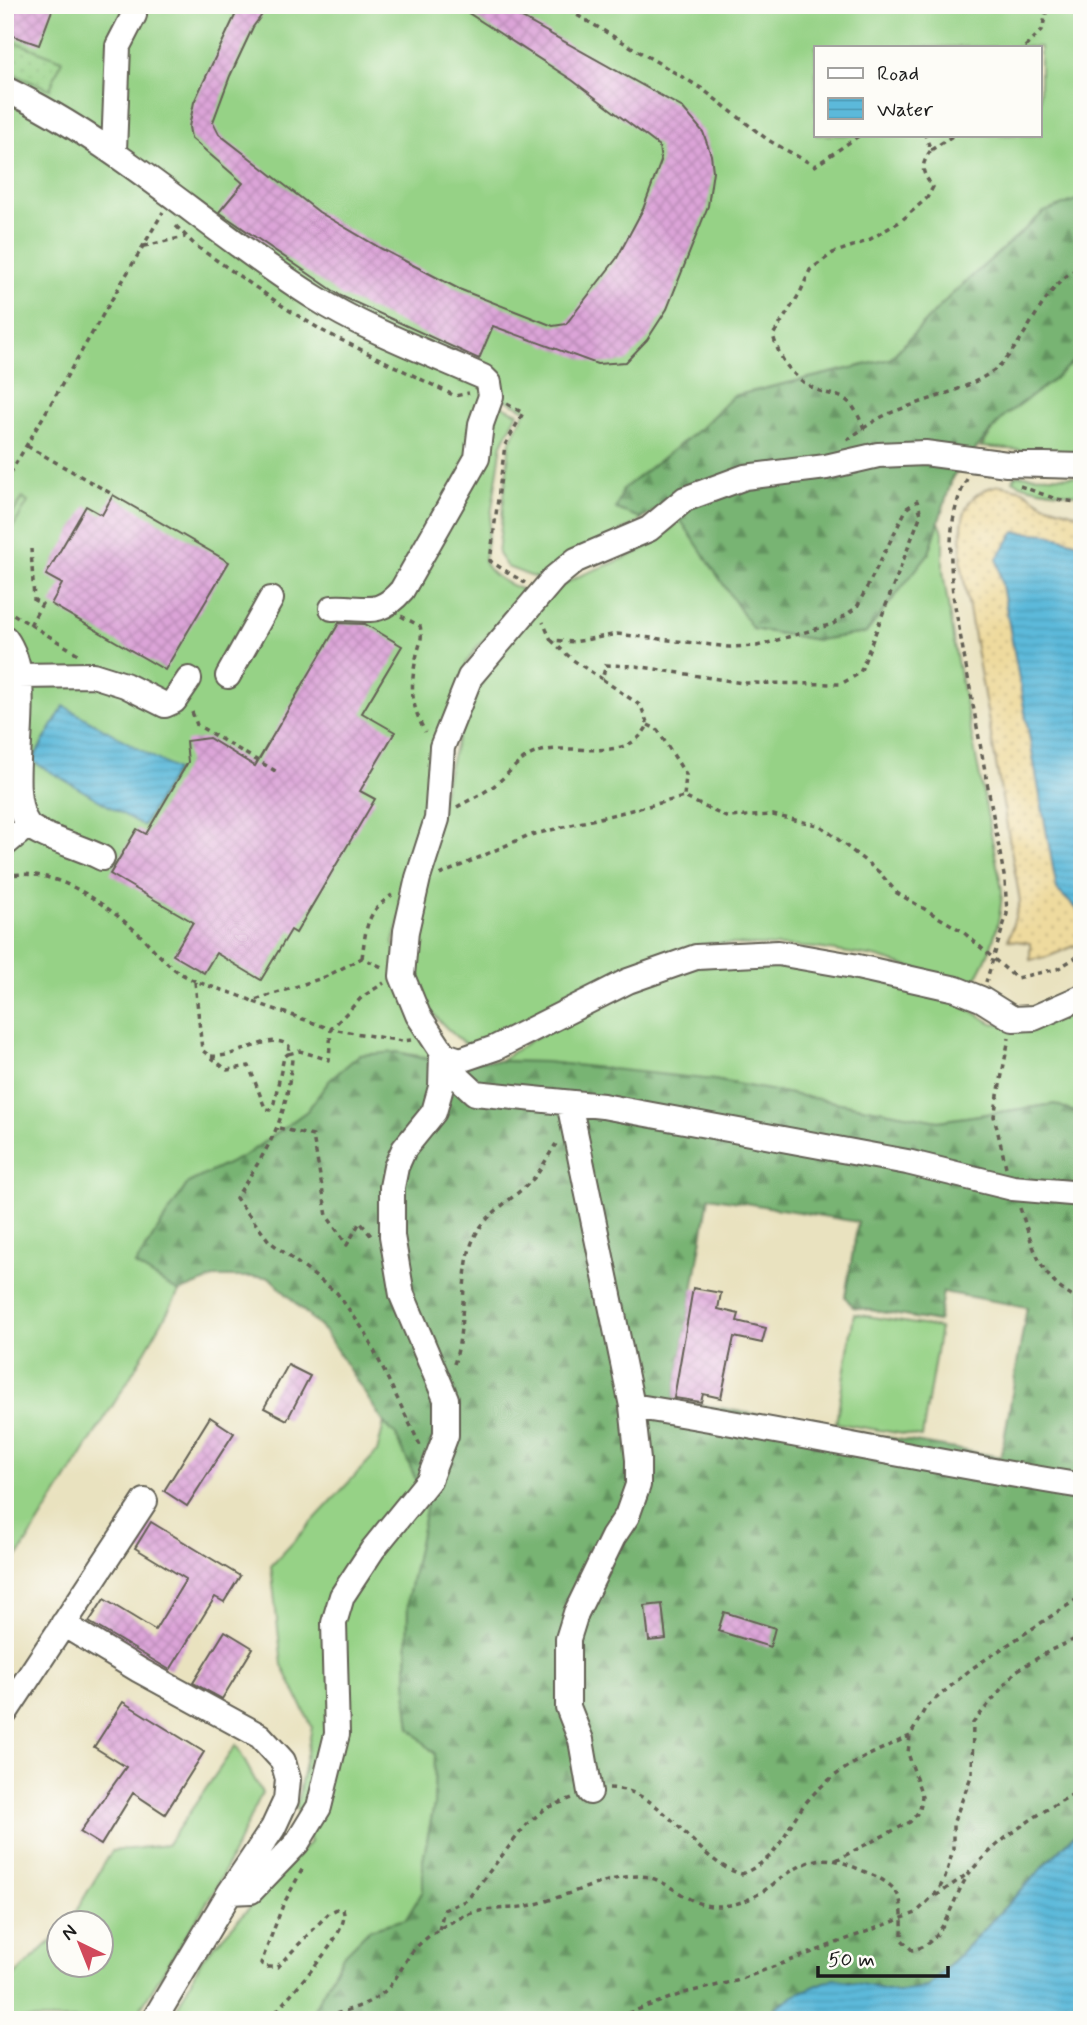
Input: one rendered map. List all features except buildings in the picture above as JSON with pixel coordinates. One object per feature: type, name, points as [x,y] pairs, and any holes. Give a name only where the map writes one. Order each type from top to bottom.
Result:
[{"type":"street","points":[[114,151],[118,46],[134,15]]},
{"type":"street","points":[[5,89],[64,119],[114,151],[312,296],[483,377],[489,383],[491,396],[481,424],[477,458],[410,579],[390,604],[373,610],[332,608]]},
{"type":"street","points":[[1080,463],[1007,464],[925,453],[878,455],[826,467],[745,477],[685,499],[649,530],[576,560],[541,592],[470,677],[442,747],[437,819],[405,931],[402,976],[436,1045],[475,1093],[603,1106],[907,1162],[1013,1188],[1082,1194]]},
{"type":"street","points":[[228,676],[271,599]]},
{"type":"street","points":[[5,638],[17,661],[18,676],[12,785],[16,806],[28,825],[38,833],[70,842],[102,858]]},
{"type":"street","points":[[18,676],[100,676],[165,705],[174,701],[189,678]]},
{"type":"street","points":[[5,844],[28,825]]},
{"type":"street","points":[[436,1045],[460,1060],[495,1048],[628,981],[696,957],[778,954],[853,966],[956,989],[981,999],[1013,1019],[1034,1018],[1082,997]]},
{"type":"street","points":[[230,1892],[251,1891],[297,1843],[319,1807],[337,1734],[334,1623],[342,1596],[373,1549],[429,1480],[446,1434],[446,1399],[402,1295],[392,1236],[392,1187],[396,1167],[404,1149],[433,1112],[441,1087],[436,1045]]},
{"type":"street","points":[[569,1103],[632,1406],[638,1485],[627,1516],[613,1537],[576,1613],[568,1639],[568,1707],[581,1740],[590,1791]]},
{"type":"street","points":[[632,1406],[792,1432],[934,1462],[1082,1486]]},
{"type":"street","points":[[5,1713],[145,1501]]},
{"type":"street","points":[[63,1624],[139,1670],[260,1736],[284,1761],[288,1779],[286,1800],[273,1828],[230,1892],[154,2020]]},
{"type":"path","points":[[560,5],[701,88],[768,140],[814,166],[859,136]]},
{"type":"path","points":[[1026,46],[1042,30],[1048,5]]},
{"type":"path","points":[[925,136],[931,150]]},
{"type":"path","points":[[864,429],[856,410],[839,395],[807,384],[784,365],[773,335],[800,293],[810,270],[833,253],[867,242],[901,221],[927,198],[933,187],[923,174],[922,163],[931,150],[952,136]]},
{"type":"path","points":[[13,490],[5,484],[167,203]]},
{"type":"path","points":[[144,246],[186,237]]},
{"type":"path","points":[[841,444],[884,415],[984,377],[1001,365],[1022,339],[1059,281],[1082,267]]},
{"type":"path","points":[[523,413],[505,445],[490,561],[541,592],[540,616],[551,640],[573,660],[641,706],[648,725],[657,729],[686,775],[684,797]]},
{"type":"path","points":[[27,446],[112,494]]},
{"type":"path","points":[[978,458],[954,507],[950,552],[953,595],[1004,881],[1007,914],[986,981],[990,993]]},
{"type":"path","points":[[1007,464],[1003,480],[1056,499],[1082,503]]},
{"type":"path","points":[[551,640],[574,642],[617,634],[729,647],[757,646],[833,624],[857,607],[907,508],[917,501],[921,514],[860,673],[841,684],[743,683],[636,666],[606,665],[603,679]]},
{"type":"path","points":[[30,549],[32,591],[34,600],[42,604],[30,625]]},
{"type":"path","points":[[390,604],[407,621],[420,626],[423,638],[412,678],[413,709],[426,734],[442,747]]},
{"type":"path","points":[[183,707],[192,712],[197,725],[277,772]]},
{"type":"path","points":[[437,819],[493,786],[521,760],[538,751],[626,746],[642,736],[648,725]]},
{"type":"path","points":[[362,958],[365,930],[374,906],[418,878],[431,879],[527,836],[684,797],[726,817],[773,816],[821,826],[880,872],[897,893],[936,914],[994,956],[1016,978],[1057,969],[1082,954]]},
{"type":"path","points":[[5,876],[24,872],[58,880],[80,892],[132,927],[173,968],[208,988],[225,988],[252,1001],[331,1029],[436,1045]]},
{"type":"path","points":[[362,958],[402,976]]},
{"type":"path","points":[[252,1001],[325,977],[362,958]]},
{"type":"path","points":[[195,982],[202,1050],[227,1070],[249,1066],[263,1104],[270,1110],[284,1056],[300,1051],[329,1059],[331,1029],[362,997],[382,984],[402,976]]},
{"type":"path","points":[[1013,1019],[994,1116],[997,1136],[1037,1258],[1050,1282],[1065,1294],[1082,1301]]},
{"type":"path","points":[[209,1056],[233,1056],[273,1040],[282,1040],[289,1046],[288,1054],[292,1059],[288,1098],[279,1128],[236,1198],[269,1241],[337,1293],[365,1332],[433,1471]]},
{"type":"path","points":[[279,1128],[313,1136],[327,1216],[347,1245],[359,1222],[375,1241]]},
{"type":"path","points":[[446,1399],[447,1382],[461,1342],[469,1256],[474,1237],[492,1213],[534,1178],[555,1145],[573,1128]]},
{"type":"path","points":[[834,1861],[910,1822],[920,1810],[922,1796],[908,1753],[910,1736],[926,1707],[971,1669],[1050,1620],[1082,1596]]},
{"type":"path","points":[[931,1900],[945,1878],[953,1850],[953,1824],[972,1774],[973,1723],[1016,1671],[1051,1650],[1082,1636]]},
{"type":"path","points":[[439,1930],[444,1910],[467,1900],[526,1825],[545,1809],[598,1788],[618,1788],[648,1802],[680,1827],[724,1870],[742,1874],[775,1854],[792,1822],[810,1798],[847,1766],[910,1736]]},
{"type":"path","points":[[609,2020],[684,1993],[736,1981],[870,1928],[916,1913],[971,1871],[1028,1820],[1082,1789]]},
{"type":"path","points":[[271,2020],[309,1976],[344,1922],[346,1914],[339,1908],[329,1913],[277,1967],[268,1969],[261,1963],[283,1905],[304,1867],[297,1843]]},
{"type":"path","points":[[317,2020],[372,2000],[386,1990],[414,1949],[439,1930],[471,1913],[529,1906],[575,1891],[639,1876],[660,1881],[692,1901],[712,1906],[740,1904],[769,1890],[798,1868],[819,1859],[834,1861],[888,1882],[897,1890],[902,1905],[902,1940],[912,1950],[921,1948],[937,1934],[971,1871]]},
{"type":"green space","points":[[5,5],[1082,5],[1082,198],[1044,212],[950,296],[890,359],[733,396],[701,428],[623,489],[643,519],[538,579],[507,567],[498,554],[510,441],[526,410],[502,398],[500,405],[518,413],[502,444],[484,560],[497,577],[531,593],[478,646],[467,662],[432,814],[393,943],[436,1059],[397,1052],[330,1080],[307,1111],[246,1155],[188,1183],[135,1265],[179,1292],[128,1381],[5,1577]]},
{"type":"green space","points":[[5,38],[62,60],[50,89],[5,71]]},
{"type":"green space","points":[[1082,198],[1082,353],[1053,380],[1003,417],[953,476],[929,553],[866,633],[817,640],[753,629],[668,501],[643,519],[616,509],[623,489],[701,428],[733,396],[890,359],[950,296],[1044,212]]},
{"type":"green space","points":[[1082,353],[1082,434],[1074,454],[981,447],[1003,417],[1053,380]]},
{"type":"green space","points":[[1016,475],[1082,477],[1082,495],[1027,486],[1013,480]]},
{"type":"green space","points":[[22,498],[28,502],[12,529],[6,526]]},
{"type":"green space","points":[[681,519],[753,629],[817,640],[866,633],[929,553],[939,522],[943,532],[943,571],[954,645],[1002,890],[1000,914],[990,950],[973,982],[951,979],[875,957],[816,948],[710,943],[669,956],[496,1041],[468,1046],[441,1022],[427,1004],[416,983],[411,964],[440,806],[460,731],[475,696],[495,661],[520,627],[553,593],[580,576],[643,549]]},
{"type":"green space","points":[[762,960],[906,986],[957,1002],[992,1023],[1030,1028],[1082,1013],[1082,1115],[1054,1104],[939,1121],[714,1080],[498,1062],[531,1040],[678,968]]},
{"type":"green space","points":[[397,1052],[425,1059],[546,1062],[714,1080],[938,1121],[1055,1104],[1082,1115],[1082,1827],[928,1987],[898,1992],[868,1988],[848,1980],[794,1995],[758,2020],[308,2020],[342,1957],[370,1929],[406,1919],[423,1891],[423,1860],[434,1805],[435,1754],[410,1728],[407,1701],[408,1597],[427,1504],[396,1435],[384,1423],[325,1332],[269,1277],[216,1277],[179,1292],[135,1265],[188,1183],[246,1155],[307,1111],[330,1080],[359,1055]],"holes":[[[709,1197],[858,1222],[845,1297],[853,1307],[938,1322],[943,1292],[1027,1307],[1001,1457],[674,1400]]]},
{"type":"green space","points":[[854,1314],[940,1328],[922,1437],[836,1423]]},
{"type":"green space","points":[[384,1423],[396,1435],[427,1504],[408,1597],[407,1701],[410,1728],[435,1754],[434,1805],[423,1860],[423,1891],[406,1919],[370,1929],[342,1957],[308,2020],[171,2020],[202,1959],[310,1842],[296,1808],[312,1727],[282,1665],[271,1566],[377,1452]]},
{"type":"green space","points":[[236,1745],[262,1793],[216,1888],[133,2020],[5,2019],[5,1984],[46,1946],[46,1980],[116,1980],[116,1910],[77,1910],[112,1851],[167,1845]]},
{"type":"sand","points":[[1000,485],[1023,490],[1044,504],[1082,515],[1082,544],[1047,534],[1078,913],[1082,914],[1082,943],[1047,957],[1030,960],[1030,943],[1008,940],[1020,901],[961,563],[962,525],[969,504],[986,489]]},
{"type":"water","points":[[1015,532],[1047,534],[1082,544],[1082,914],[1057,890],[997,558]]},
{"type":"water","points":[[64,706],[176,770],[143,826],[32,761]]},
{"type":"water","points":[[1082,1827],[1082,2020],[758,2020],[794,1995],[834,1978],[897,1992],[928,1987]]}]
